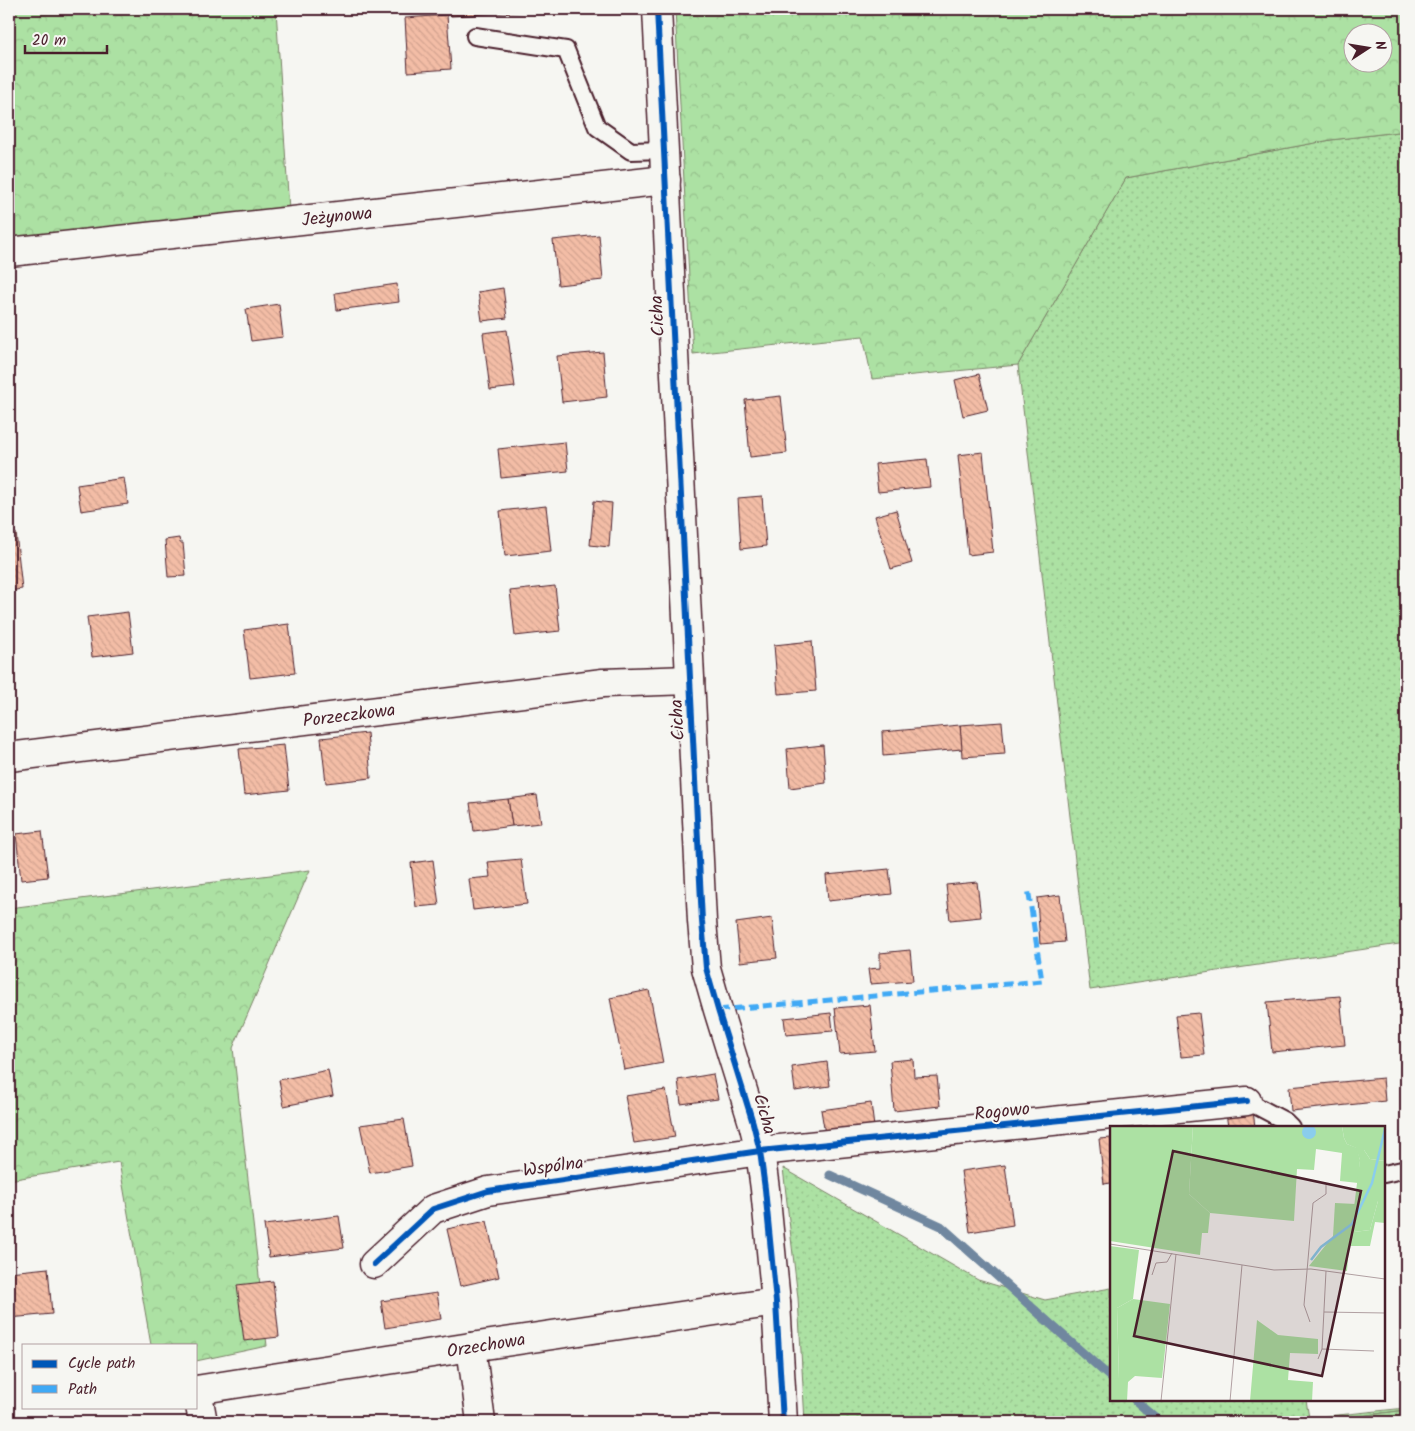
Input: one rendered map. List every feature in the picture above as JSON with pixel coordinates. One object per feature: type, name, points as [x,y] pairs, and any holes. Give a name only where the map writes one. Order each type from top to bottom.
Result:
[{"type":"street","name":"Cicha","points":[[657,9],[702,921],[706,968],[760,1151],[776,1302],[783,1422]]},
{"type":"street","name":"Jeżynowa","points":[[9,252],[666,180]]},
{"type":"street","name":"Porzeczkowa","points":[[9,757],[603,683],[690,680]]},
{"type":"street","name":"Rogowo","points":[[760,1151],[1247,1100]]},
{"type":"street","name":"Wspólna","points":[[374,1264],[433,1210],[488,1191],[760,1151]]},
{"type":"street","name":"Orzechowa","points":[[198,1390],[776,1302]]},
{"type":"street","points":[[471,1347],[481,1422]]},
{"type":"street","points":[[198,1395],[203,1422]]},
{"type":"lane","points":[[474,36],[566,50],[597,127],[631,151],[664,150]]},
{"type":"lane","points":[[1247,1100],[1285,1120],[1289,1126]]},
{"type":"lane","points":[[1385,1174],[1402,1170]]},
{"type":"green space","points":[[9,9],[276,9],[289,210],[9,240]]},
{"type":"green space","points":[[675,9],[1406,9],[1406,131],[1331,140],[1126,178],[1018,365],[872,379],[863,336],[693,354]]},
{"type":"green space","points":[[1406,131],[1406,943],[1090,990],[1018,365],[1126,178],[1331,140]]},
{"type":"green space","points":[[310,870],[233,1048],[267,1346],[198,1361],[198,1344],[151,1344],[119,1162],[9,1180],[9,908]]},
{"type":"green space","points":[[783,1168],[978,1280],[1045,1300],[1110,1288],[1110,1401],[1306,1401],[1309,1418],[1406,1408],[1406,1410],[1316,1422],[805,1422],[798,1298]]},
{"type":"green space","points":[[1406,1410],[1406,1422],[1316,1422]]},
{"type":"building","points":[[451,9],[563,9],[451,16]]},
{"type":"building","points":[[447,15],[451,69],[408,72],[405,18]]},
{"type":"building","points":[[599,235],[603,280],[558,285],[553,240]]},
{"type":"building","points":[[397,284],[399,302],[337,310],[335,293]]},
{"type":"building","points":[[503,288],[507,318],[482,321],[478,292]]},
{"type":"building","points":[[279,304],[283,337],[251,341],[246,309]]},
{"type":"building","points":[[507,330],[515,387],[490,390],[483,333]]},
{"type":"building","points":[[603,352],[607,397],[562,402],[557,356]]},
{"type":"building","points":[[979,374],[988,410],[963,416],[955,380]]},
{"type":"building","points":[[781,396],[787,453],[750,457],[745,400]]},
{"type":"building","points":[[565,442],[568,471],[501,478],[498,449]]},
{"type":"building","points":[[983,452],[993,552],[968,555],[958,455]]},
{"type":"building","points":[[927,459],[930,487],[878,492],[875,464]]},
{"type":"building","points":[[124,478],[128,504],[81,511],[77,485]]},
{"type":"building","points":[[762,496],[766,546],[741,549],[738,498]]},
{"type":"building","points":[[594,501],[612,503],[609,547],[590,545]]},
{"type":"building","points":[[546,506],[551,551],[505,556],[500,511]]},
{"type":"building","points":[[896,510],[912,563],[891,569],[875,516]]},
{"type":"building","points":[[16,533],[22,589],[9,591],[9,534]]},
{"type":"building","points":[[179,538],[180,543],[183,543],[186,576],[168,577],[165,540]]},
{"type":"building","points":[[555,586],[560,631],[515,636],[510,591]]},
{"type":"building","points":[[128,612],[133,652],[92,657],[87,617]]},
{"type":"building","points":[[289,624],[295,673],[250,678],[244,630]]},
{"type":"building","points":[[812,641],[816,691],[778,694],[774,645]]},
{"type":"building","points":[[1002,722],[1005,754],[962,757],[960,725]]},
{"type":"building","points":[[960,725],[962,749],[883,756],[882,732]]},
{"type":"building","points":[[367,733],[371,778],[326,783],[321,738]]},
{"type":"building","points":[[284,745],[289,790],[244,795],[239,749]]},
{"type":"building","points":[[823,745],[826,783],[790,788],[787,749]]},
{"type":"building","points":[[537,795],[541,823],[512,826],[508,799]]},
{"type":"building","points":[[508,799],[512,826],[474,831],[470,803]]},
{"type":"building","points":[[42,831],[48,877],[21,880],[16,834]]},
{"type":"building","points":[[521,859],[527,904],[473,910],[469,879],[490,877],[488,862]]},
{"type":"building","points":[[433,860],[439,905],[416,907],[411,863]]},
{"type":"building","points":[[889,869],[892,894],[828,901],[826,875]]},
{"type":"building","points":[[977,882],[981,917],[950,920],[946,885]]},
{"type":"building","points":[[1060,895],[1065,942],[1040,944],[1037,898]]},
{"type":"building","points":[[772,918],[777,958],[740,962],[736,923]]},
{"type":"building","points":[[910,950],[913,981],[870,984],[868,969],[880,968],[880,953]]},
{"type":"building","points":[[649,990],[663,1063],[624,1070],[610,998]]},
{"type":"building","points":[[1340,996],[1345,1045],[1272,1052],[1267,1002]]},
{"type":"building","points":[[870,1005],[875,1051],[840,1054],[835,1008]]},
{"type":"building","points":[[831,1013],[833,1031],[786,1035],[784,1018]]},
{"type":"building","points":[[1199,1013],[1204,1055],[1181,1057],[1176,1015]]},
{"type":"building","points":[[913,1059],[914,1077],[937,1076],[940,1106],[894,1111],[890,1061]]},
{"type":"building","points":[[827,1062],[830,1086],[795,1091],[792,1067]]},
{"type":"building","points":[[328,1070],[333,1096],[284,1106],[279,1080]]},
{"type":"building","points":[[713,1074],[718,1099],[681,1104],[678,1080]]},
{"type":"building","points":[[1383,1078],[1385,1101],[1291,1111],[1289,1087]]},
{"type":"building","points":[[666,1090],[675,1137],[634,1143],[625,1096]]},
{"type":"building","points":[[871,1103],[874,1127],[825,1134],[821,1110]]},
{"type":"building","points":[[1253,1111],[1255,1126],[1228,1126],[1226,1113]]},
{"type":"building","points":[[404,1119],[412,1166],[370,1173],[360,1125]]},
{"type":"building","points":[[1110,1138],[1110,1183],[1104,1184],[1099,1139]]},
{"type":"building","points":[[1005,1165],[1013,1225],[970,1232],[961,1171]]},
{"type":"building","points":[[339,1216],[344,1248],[269,1257],[264,1225]]},
{"type":"building","points":[[487,1221],[499,1277],[460,1286],[447,1229]]},
{"type":"building","points":[[48,1268],[52,1314],[9,1318],[9,1272]]},
{"type":"building","points":[[273,1281],[279,1337],[244,1341],[237,1285]]},
{"type":"building","points":[[437,1293],[441,1319],[385,1328],[381,1301]]},
{"type":"waterway","points":[[830,1175],[941,1226],[1110,1377]]},
{"type":"waterway","points":[[1136,1401],[1158,1420],[1166,1422]]},
{"type":"marked path","points":[[718,1010],[1042,981],[1028,888]]},
{"type":"cycle path","points":[[657,9],[702,921],[706,968],[760,1151],[776,1302],[783,1422]]},
{"type":"cycle path","points":[[374,1264],[433,1209],[488,1191],[760,1151],[1247,1101]]}]
